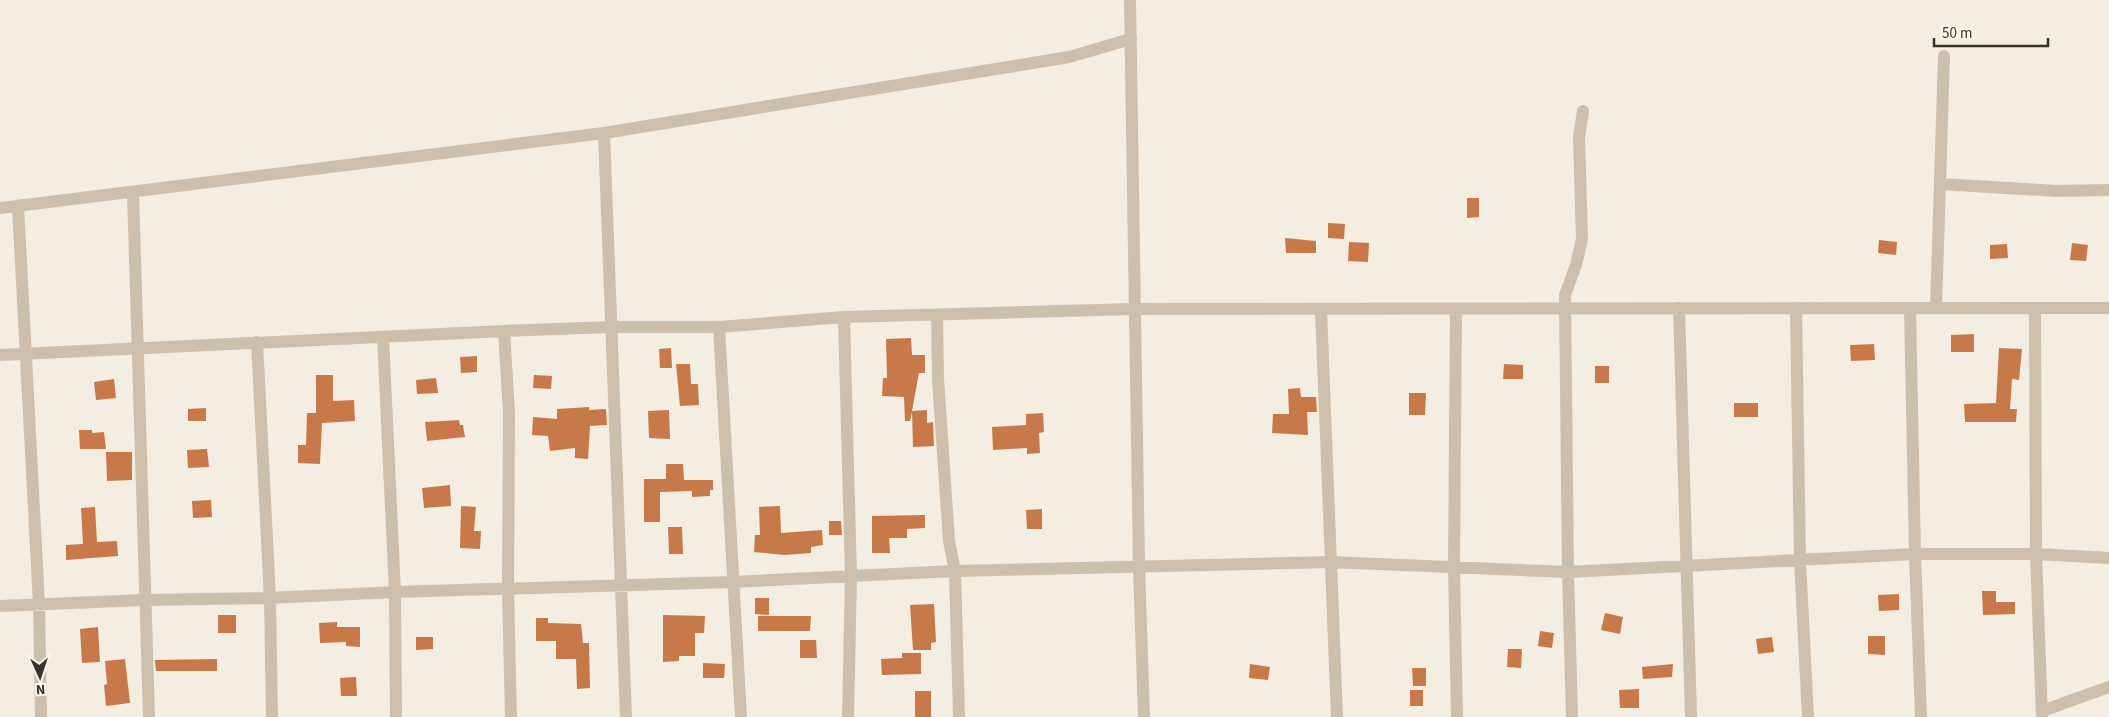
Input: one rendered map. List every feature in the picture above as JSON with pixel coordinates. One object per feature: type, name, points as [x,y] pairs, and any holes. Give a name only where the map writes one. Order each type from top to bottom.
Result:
[{"type":"street","points":[[1130,0],[1139,567],[1144,717]]},
{"type":"street","points":[[0,208],[133,193],[604,133],[1069,58],[1131,39]]},
{"type":"street","points":[[1936,308],[1944,56]]},
{"type":"street","points":[[1572,717],[1568,572],[1567,308],[1565,295],[1576,264],[1582,238],[1579,137],[1583,111]]},
{"type":"street","points":[[604,133],[626,717]]},
{"type":"street","points":[[1940,184],[2057,191],[2109,190]]},
{"type":"street","points":[[133,193],[139,348],[148,717]]},
{"type":"street","points":[[18,206],[24,353],[39,604],[41,717]]},
{"type":"street","points":[[1680,308],[1686,564],[1692,717]]},
{"type":"street","points":[[1796,308],[1800,560],[1808,717]]},
{"type":"street","points":[[1910,308],[1915,554],[1921,717]]},
{"type":"street","points":[[2035,308],[2036,554],[2042,714],[2109,687]]},
{"type":"street","points":[[0,354],[504,331],[611,327],[719,327],[844,317],[1136,309],[2109,308]]},
{"type":"street","points":[[1321,309],[1337,717]]},
{"type":"street","points":[[1456,309],[1454,567],[1457,717]]},
{"type":"street","points":[[938,314],[938,388],[949,541],[955,571],[959,717]]},
{"type":"street","points":[[844,317],[851,576],[848,717]]},
{"type":"street","points":[[719,327],[741,717]]},
{"type":"street","points":[[504,331],[509,413],[508,590],[510,717]]},
{"type":"street","points":[[383,337],[395,592],[396,717]]},
{"type":"street","points":[[257,342],[270,598],[272,717]]},
{"type":"street","points":[[0,606],[733,582],[955,571],[1331,562],[1568,572],[1686,564],[1915,554],[2036,554],[2109,558]]},
{"type":"building","points":[[1467,198],[1479,198],[1479,217],[1467,218]]},
{"type":"building","points":[[1328,223],[1345,224],[1344,239],[1328,238]]},
{"type":"building","points":[[1285,238],[1316,241],[1316,253],[1286,253]]},
{"type":"building","points":[[1879,240],[1897,242],[1896,255],[1878,253]]},
{"type":"building","points":[[1349,242],[1369,243],[1368,262],[1348,261]]},
{"type":"building","points":[[2072,243],[2088,245],[2086,261],[2070,260]]},
{"type":"building","points":[[2007,244],[2008,258],[1990,259],[1990,245]]},
{"type":"building","points":[[1974,334],[1974,352],[1951,352],[1951,335]]},
{"type":"building","points":[[911,338],[912,355],[925,355],[925,373],[919,373],[912,411],[927,410],[927,423],[933,422],[934,446],[913,447],[912,412],[910,421],[905,421],[904,397],[882,396],[883,378],[887,378],[886,339]]},
{"type":"building","points":[[1874,344],[1875,360],[1851,361],[1850,345]]},
{"type":"building","points":[[671,348],[672,368],[660,368],[659,349]]},
{"type":"building","points":[[1999,348],[2022,349],[2019,380],[2012,379],[2010,409],[2017,409],[2016,422],[1965,422],[1964,404],[1996,403]]},
{"type":"building","points":[[477,356],[477,372],[461,373],[460,357]]},
{"type":"building","points":[[676,364],[690,364],[691,384],[698,384],[699,405],[680,406]]},
{"type":"building","points":[[1504,364],[1523,365],[1523,379],[1503,379]]},
{"type":"building","points":[[1595,366],[1609,366],[1609,383],[1595,383]]},
{"type":"building","points":[[316,375],[333,375],[333,401],[354,400],[355,421],[322,423],[320,464],[298,463],[298,445],[306,445],[307,413],[316,413]]},
{"type":"building","points":[[534,375],[552,376],[551,389],[533,388]]},
{"type":"building","points":[[436,378],[438,393],[417,394],[416,380]]},
{"type":"building","points":[[114,379],[116,398],[96,400],[94,382]]},
{"type":"building","points":[[1300,388],[1301,397],[1316,397],[1317,412],[1307,412],[1308,435],[1272,433],[1273,414],[1289,414],[1288,389]]},
{"type":"building","points":[[1409,393],[1426,393],[1425,415],[1409,415]]},
{"type":"building","points":[[1734,403],[1758,403],[1758,417],[1734,417]]},
{"type":"building","points":[[589,407],[589,410],[606,409],[607,425],[590,426],[588,459],[575,458],[575,448],[550,451],[548,436],[532,435],[533,417],[557,419],[557,409]]},
{"type":"building","points":[[206,408],[206,421],[188,421],[188,409]]},
{"type":"building","points":[[669,410],[670,439],[649,438],[648,411]]},
{"type":"building","points":[[1043,413],[1044,432],[1039,433],[1040,453],[1027,454],[1027,448],[993,450],[992,427],[1026,425],[1026,414]]},
{"type":"building","points":[[459,420],[460,425],[463,425],[465,437],[427,441],[425,422]]},
{"type":"building","points":[[79,430],[92,430],[92,433],[104,432],[106,449],[80,449]]},
{"type":"building","points":[[207,449],[209,467],[188,468],[187,450]]},
{"type":"building","points":[[106,452],[132,452],[132,480],[107,481]]},
{"type":"building","points":[[666,464],[683,464],[684,480],[713,480],[713,490],[710,490],[710,496],[692,497],[692,491],[660,492],[660,522],[644,522],[644,479],[666,479]]},
{"type":"building","points":[[450,485],[451,506],[424,508],[422,488]]},
{"type":"building","points":[[211,500],[212,517],[193,518],[192,501]]},
{"type":"building","points":[[461,506],[476,507],[474,531],[481,531],[480,549],[460,548]]},
{"type":"building","points":[[780,506],[781,533],[822,530],[823,545],[811,547],[811,553],[784,555],[754,552],[755,535],[760,535],[759,507]]},
{"type":"building","points":[[95,507],[97,542],[117,541],[118,556],[66,560],[66,545],[83,544],[81,508]]},
{"type":"building","points":[[1042,509],[1042,529],[1027,529],[1026,510]]},
{"type":"building","points":[[925,515],[925,528],[907,529],[907,538],[889,538],[890,553],[872,553],[872,516]]},
{"type":"building","points":[[829,521],[841,521],[842,535],[829,535]]},
{"type":"building","points":[[668,527],[682,527],[683,554],[669,554]]},
{"type":"building","points":[[1982,591],[1996,591],[1996,602],[2015,602],[2015,614],[1983,615]]},
{"type":"building","points":[[1899,594],[1899,610],[1879,611],[1878,595]]},
{"type":"building","points":[[755,598],[769,598],[769,615],[755,614]]},
{"type":"building","points":[[934,604],[936,642],[931,643],[931,650],[913,650],[910,605]]},
{"type":"building","points":[[1605,613],[1623,617],[1620,634],[1601,630]]},
{"type":"building","points":[[218,615],[236,615],[236,633],[218,633]]},
{"type":"building","points":[[663,615],[705,616],[704,633],[695,633],[695,656],[679,656],[679,661],[663,662]]},
{"type":"building","points":[[758,616],[811,616],[810,631],[758,631]]},
{"type":"building","points":[[536,618],[548,618],[548,623],[581,624],[583,643],[589,643],[590,688],[577,689],[576,659],[556,659],[556,641],[536,641]]},
{"type":"building","points":[[337,622],[337,627],[360,627],[360,647],[346,646],[346,642],[320,643],[319,623]]},
{"type":"building","points":[[98,627],[100,662],[82,663],[80,629]]},
{"type":"building","points":[[1540,631],[1554,633],[1552,648],[1538,646]]},
{"type":"building","points":[[1868,636],[1885,636],[1885,655],[1868,654]]},
{"type":"building","points":[[416,637],[433,637],[433,649],[416,650]]},
{"type":"building","points":[[1772,637],[1774,652],[1758,654],[1756,639]]},
{"type":"building","points":[[800,640],[816,640],[817,658],[800,658]]},
{"type":"building","points":[[1508,649],[1522,649],[1521,668],[1507,667]]},
{"type":"building","points":[[902,653],[921,653],[921,674],[882,675],[881,659],[902,658]]},
{"type":"building","points":[[125,659],[130,703],[106,706],[104,685],[107,684],[105,661]]},
{"type":"building","points":[[217,659],[217,671],[156,671],[155,660]]},
{"type":"building","points":[[703,663],[725,664],[724,678],[703,678]]},
{"type":"building","points":[[1250,664],[1270,667],[1268,680],[1249,678]]},
{"type":"building","points":[[1673,664],[1672,677],[1643,679],[1642,667]]},
{"type":"building","points":[[1412,668],[1426,668],[1426,686],[1413,686]]},
{"type":"building","points":[[356,677],[357,696],[341,696],[340,678]]},
{"type":"building","points":[[1639,689],[1639,708],[1620,708],[1619,690]]},
{"type":"building","points":[[1410,690],[1423,690],[1423,706],[1410,706]]},
{"type":"building","points":[[915,691],[931,691],[931,717],[915,717]]}]
